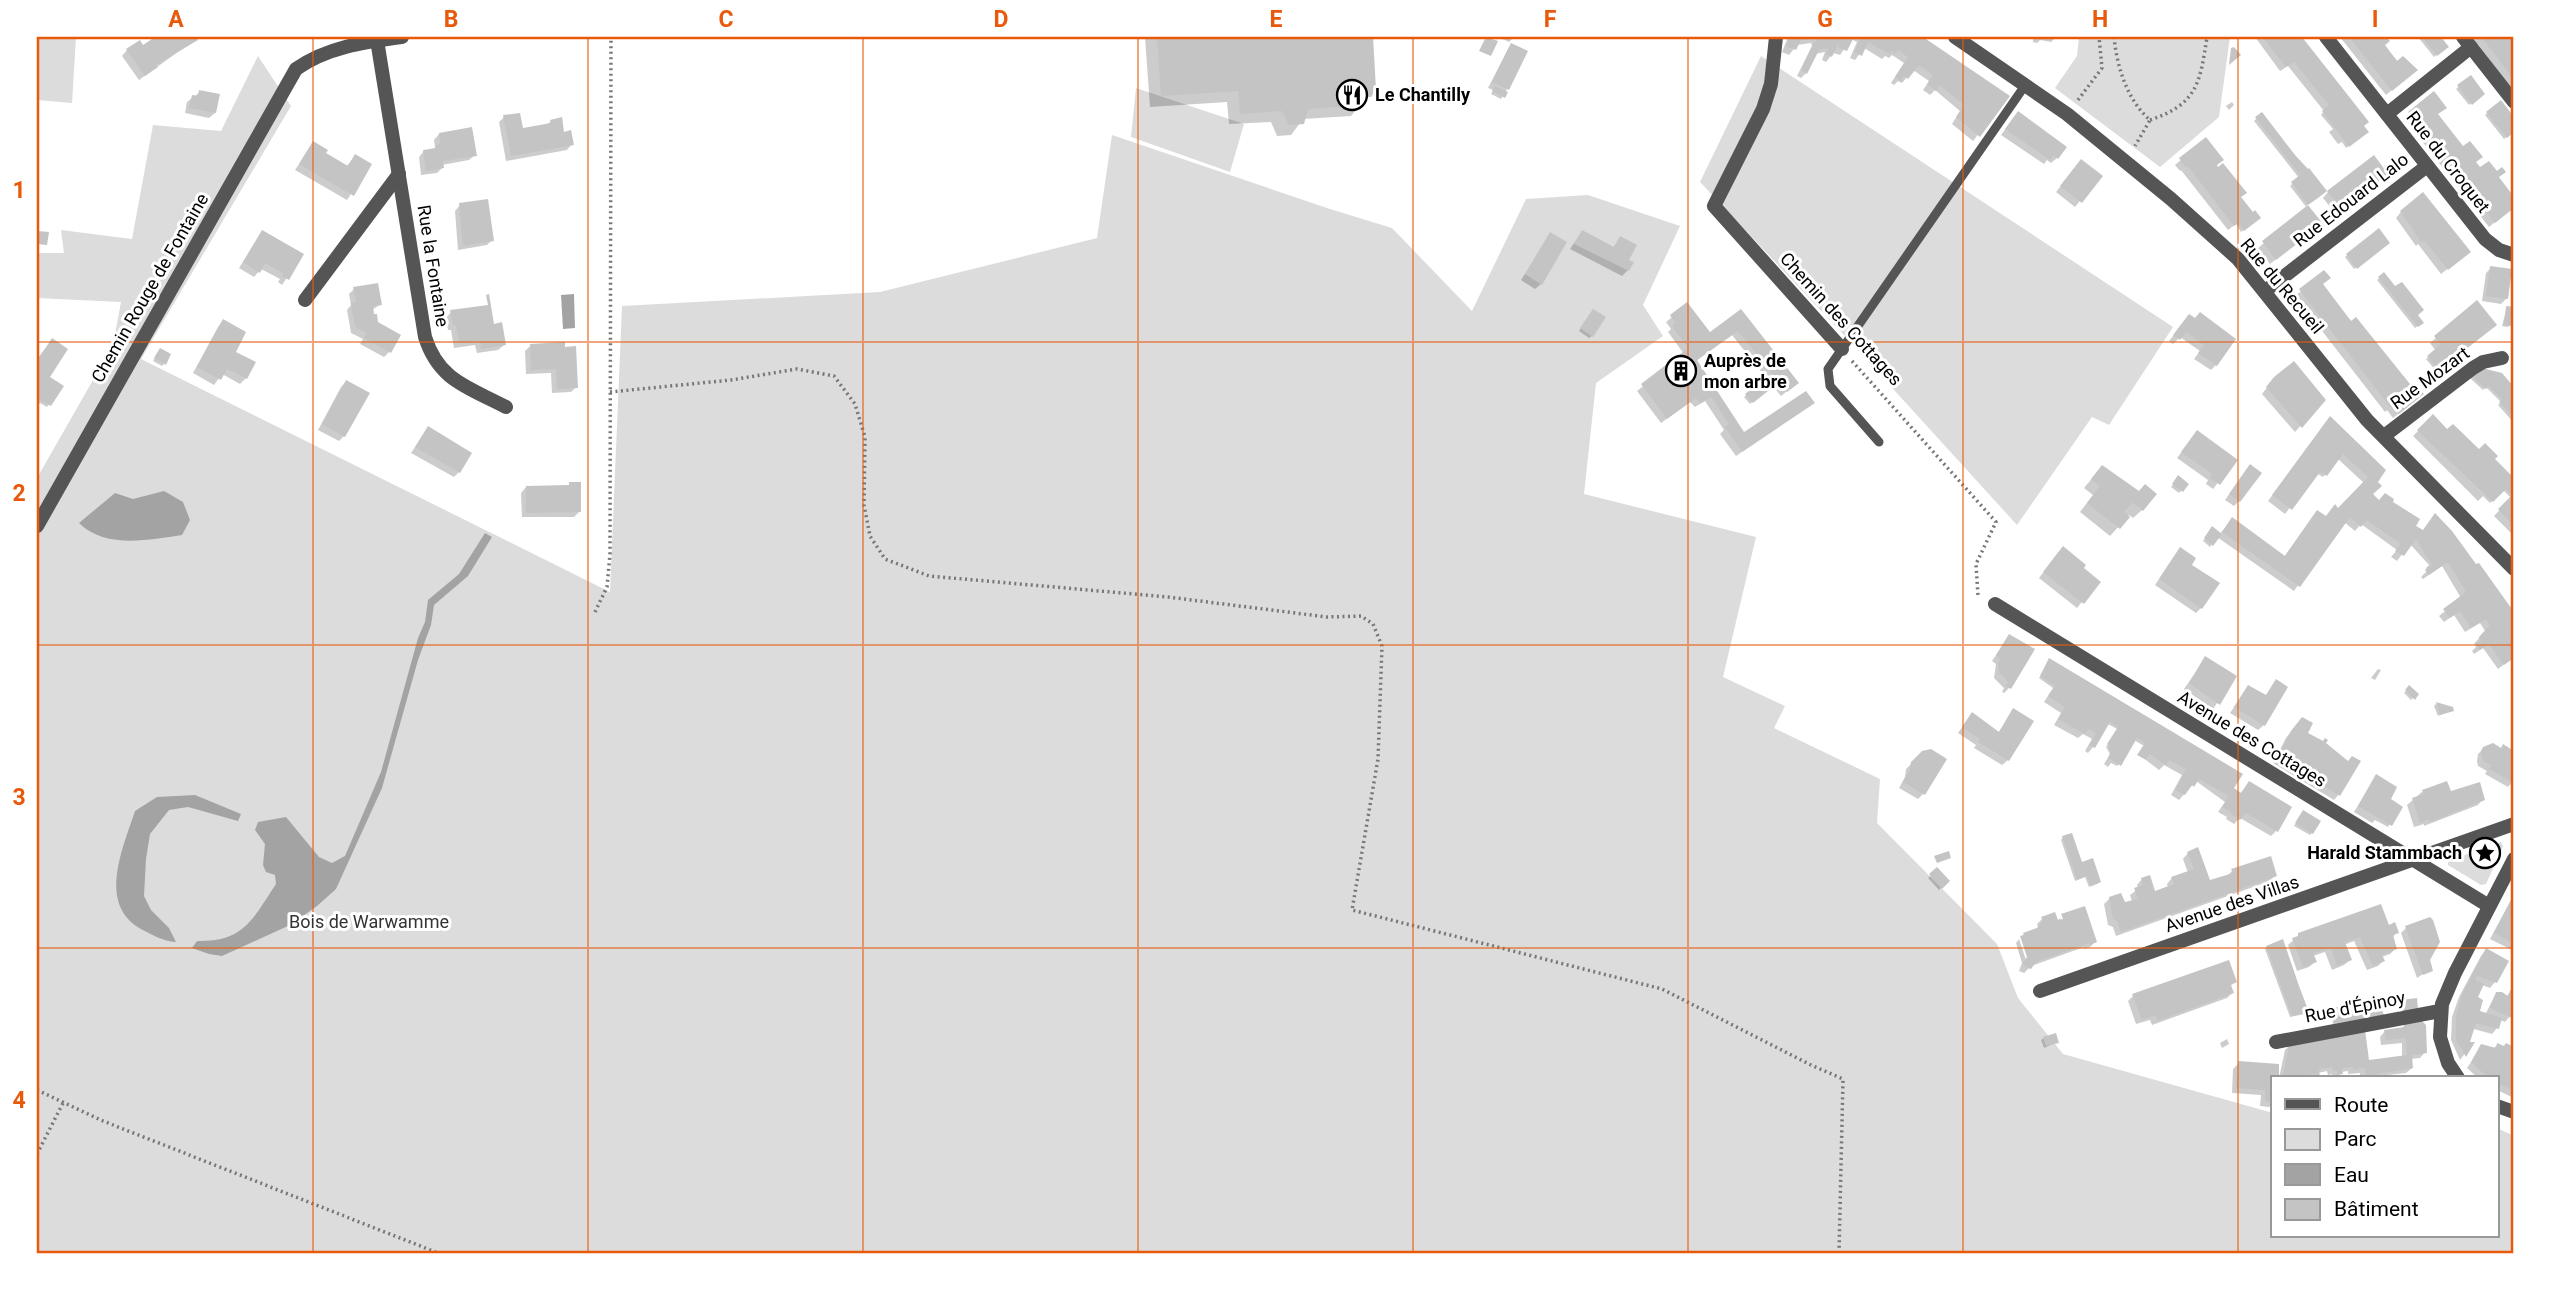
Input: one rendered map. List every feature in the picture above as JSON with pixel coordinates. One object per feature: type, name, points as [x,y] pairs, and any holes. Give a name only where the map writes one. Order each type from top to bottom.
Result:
[{"type":"street","points":[[377,40],[402,37]]},
{"type":"street","name":"Chemin des Cottages","points":[[1776,37],[1771,84],[1763,109],[1714,206],[1842,349]]},
{"type":"street","name":"Rue du Recueil","points":[[1955,37],[2067,114],[2238,259],[2344,392],[2514,569]]},
{"type":"street","name":"Rue du Croquet","points":[[2326,37],[2485,239],[2498,250],[2514,255]]},
{"type":"street","name":"Chemin Rouge de Fontaine","points":[[37,526],[296,69],[322,53],[377,40]]},
{"type":"street","name":"Rue la Fontaine","points":[[377,40],[429,352],[436,364],[452,379],[506,407]]},
{"type":"street","points":[[2467,42],[2514,102]]},
{"type":"street","name":"Rue du Croquet","points":[[2387,114],[2467,42]]},
{"type":"street","name":"Rue Edouard Lalo","points":[[2265,291],[2427,166]]},
{"type":"street","points":[[305,300],[398,174]]},
{"type":"street","name":"Rue Mozart","points":[[2384,436],[2473,368],[2483,362],[2502,358]]},
{"type":"street","name":"Avenue des Cottages","points":[[1995,604],[2489,906]]},
{"type":"street","name":"Avenue des Villas","points":[[2040,991],[2514,824]]},
{"type":"street","points":[[2457,1076],[2443,1050],[2440,1011],[2449,986],[2514,859]]},
{"type":"street","name":"Rue d'Épinoy","points":[[2276,1042],[2440,1011]]},
{"type":"lane","points":[[1879,442],[1830,386],[1828,369],[2026,84]]},
{"type":"path","points":[[595,612],[607,587],[610,554],[611,37]]},
{"type":"path","points":[[2067,114],[2102,68],[2099,37]]},
{"type":"path","points":[[2114,37],[2121,73],[2140,112],[2150,120]]},
{"type":"path","points":[[2131,152],[2150,120],[2175,111],[2195,90],[2201,74],[2207,37]]},
{"type":"path","name":"Chemin des Cottages","points":[[1842,349],[1996,522],[1976,564],[1978,596],[1995,604]]},
{"type":"path","points":[[610,392],[731,380],[797,369],[834,376],[856,404],[865,437],[864,505],[870,536],[885,559],[929,576],[1168,597],[1327,617],[1361,616],[1373,624],[1382,646],[1378,759],[1352,909],[1662,989],[1843,1079],[1839,1253]]},
{"type":"path","points":[[37,1090],[103,1121],[438,1253]]},
{"type":"path","points":[[37,1154],[63,1102]]},
{"type":"green space","points":[[37,37],[76,37],[72,103],[37,100]]},
{"type":"green space","points":[[2079,37],[2230,37],[2219,117],[2160,167],[2055,88],[2077,56]]},
{"type":"green space","name":"Bois de Warwamme","points":[[258,56],[291,106],[141,359],[610,592],[622,306],[880,292],[1097,238],[1112,135],[1392,228],[1472,311],[1526,199],[1588,195],[1680,226],[1643,305],[1663,336],[1596,383],[1584,494],[1756,537],[1723,677],[1785,706],[1774,728],[1880,779],[1877,823],[1997,944],[2018,998],[2063,1054],[2271,1112],[2271,1238],[2498,1238],[2498,1128],[2514,1136],[2514,1253],[37,1253],[37,478],[113,345],[121,302],[37,298],[37,253],[64,253],[61,230],[132,239],[153,125],[221,131]]},
{"type":"green space","points":[[1761,56],[2173,327],[2109,425],[2092,417],[2017,525],[1700,182]]},
{"type":"green space","points":[[1136,88],[1244,124],[1230,172],[1131,137]]},
{"type":"green space","points":[[2501,842],[2503,846],[2486,884],[2481,885],[2448,865],[2448,861]]},
{"type":"water","points":[[574,294],[575,328],[563,329],[561,295]]},
{"type":"water","points":[[164,491],[183,502],[190,520],[182,535],[114,540],[101,537],[79,523],[115,493],[133,499]]},
{"type":"water","points":[[485,533],[492,537],[468,576],[434,605],[431,625],[418,660],[382,788],[336,889],[290,925],[222,956],[192,948],[197,941],[226,938],[236,933],[253,918],[276,884],[275,875],[266,872],[263,865],[265,844],[255,830],[258,822],[286,817],[319,857],[332,863],[345,856],[381,772],[418,638],[425,622],[428,600],[459,574]]},
{"type":"water","points":[[195,795],[241,814],[238,821],[188,807],[169,810],[150,834],[144,896],[151,910],[169,928],[176,942],[141,929],[128,918],[120,905],[117,874],[135,811],[157,797]]},
{"type":"building","points":[[155,37],[196,37],[198,40],[156,65],[158,67],[145,76],[126,49],[140,40],[143,45]]},
{"type":"building","points":[[1157,37],[1373,37],[1376,89],[1371,97],[1363,97],[1364,105],[1308,109],[1304,124],[1289,125],[1282,111],[1240,114],[1238,91],[1161,96]]},
{"type":"building","points":[[1486,37],[1498,41],[1491,56],[1479,51]]},
{"type":"building","points":[[1790,37],[1816,38],[1801,40],[1796,50],[1786,46]]},
{"type":"building","points":[[1816,37],[1854,37],[1847,51],[1839,48],[1838,44],[1832,57],[1826,54],[1829,48],[1819,50],[1807,74],[1801,70],[1814,42],[1817,42]]},
{"type":"building","points":[[1861,37],[1923,37],[2010,96],[1980,137],[1956,117],[1964,105],[1940,85],[1936,91],[1927,84],[1933,75],[1919,65],[1908,79],[1904,76],[1901,81],[1895,77],[1908,57],[1898,50],[1896,54],[1891,51],[1889,54],[1868,42],[1862,56],[1854,52]]},
{"type":"building","points":[[2302,37],[2369,122],[2364,126],[2369,132],[2349,147],[2322,111],[2329,105],[2294,62],[2286,67],[2263,38]]},
{"type":"building","points":[[2349,37],[2386,37],[2390,41],[2385,45],[2397,61],[2403,56],[2418,70],[2392,91]]},
{"type":"building","points":[[2422,37],[2441,37],[2449,47],[2437,56]]},
{"type":"building","points":[[2481,37],[2514,37],[2514,80],[2494,53]]},
{"type":"building","points":[[1511,43],[1528,51],[1509,90],[1492,82]]},
{"type":"building","points":[[2234,47],[2241,55],[2229,65],[2231,48]]},
{"type":"building","points":[[2471,75],[2485,94],[2472,105],[2457,85]]},
{"type":"building","points":[[1495,86],[1508,92],[1505,98],[1492,91]]},
{"type":"building","points":[[199,90],[220,94],[216,113],[189,108],[192,95],[198,96]]},
{"type":"building","points":[[2434,91],[2447,108],[2438,114],[2463,146],[2470,141],[2483,157],[2476,162],[2480,167],[2489,161],[2497,171],[2502,167],[2506,172],[2499,177],[2514,197],[2514,208],[2495,223],[2408,112]]},
{"type":"building","points":[[2501,100],[2514,117],[2514,132],[2507,138],[2486,112]]},
{"type":"building","points":[[2018,111],[2067,147],[2058,159],[2054,156],[2050,160],[2005,129]]},
{"type":"building","points":[[2262,112],[2327,191],[2308,205],[2291,182],[2300,175],[2255,117]]},
{"type":"building","points":[[520,113],[523,128],[551,123],[550,120],[562,117],[564,132],[571,130],[574,145],[511,156],[503,115]]},
{"type":"building","points":[[472,127],[477,156],[443,161],[444,168],[426,171],[423,150],[436,148],[436,145],[440,144],[439,133]]},
{"type":"building","points":[[2206,137],[2224,160],[2218,167],[2223,163],[2247,193],[2241,197],[2261,218],[2244,231],[2238,223],[2234,226],[2179,158]]},
{"type":"building","points":[[313,141],[328,150],[326,153],[348,166],[355,154],[372,164],[354,196],[299,164]]},
{"type":"building","points":[[2374,155],[2388,174],[2342,209],[2327,191]]},
{"type":"building","points":[[2081,159],[2103,176],[2082,203],[2060,186]]},
{"type":"building","points":[[2423,192],[2471,252],[2448,270],[2424,240],[2422,243],[2400,211]]},
{"type":"building","points":[[488,199],[494,241],[463,246],[459,203]]},
{"type":"building","points":[[2308,205],[2323,224],[2276,260],[2262,241]]},
{"type":"building","points":[[2379,228],[2390,243],[2357,269],[2346,254]]},
{"type":"building","points":[[262,230],[304,254],[289,280],[265,263],[260,273],[243,262]]},
{"type":"building","points":[[1582,230],[1614,247],[1620,236],[1637,245],[1629,260],[1634,262],[1629,271],[1574,244]]},
{"type":"building","points":[[37,231],[49,232],[47,245],[37,244]]},
{"type":"building","points":[[1550,232],[1567,242],[1542,285],[1525,274]]},
{"type":"building","points":[[2490,266],[2512,269],[2508,299],[2486,296]]},
{"type":"building","points":[[2324,270],[2331,278],[2323,284],[2351,321],[2356,317],[2414,389],[2417,387],[2424,394],[2399,414],[2393,406],[2391,408],[2299,289]]},
{"type":"building","points":[[2384,272],[2395,286],[2402,282],[2424,310],[2418,315],[2424,323],[2418,327],[2378,277]]},
{"type":"building","points":[[378,283],[382,305],[373,306],[374,314],[377,314],[378,322],[401,335],[391,353],[364,338],[367,333],[356,328],[353,316],[351,303],[356,302],[353,287]]},
{"type":"building","points":[[489,294],[494,324],[502,322],[506,345],[481,349],[480,341],[459,343],[450,310],[488,305],[486,295]]},
{"type":"building","points":[[2477,300],[2497,325],[2439,370],[2427,356],[2441,344],[2434,336]]},
{"type":"building","name":"Auprès de mon arbre","points":[[1687,302],[1710,332],[1741,309],[1799,383],[1787,392],[1738,331],[1697,360],[1744,432],[1806,391],[1815,403],[1742,452],[1725,427],[1729,424],[1711,397],[1701,403],[1696,398],[1667,419],[1641,384],[1688,348],[1672,326],[1675,323],[1670,315]]},
{"type":"building","points":[[2506,306],[2514,307],[2512,326],[2504,325]]},
{"type":"building","points":[[1593,309],[1606,317],[1593,337],[1580,328]]},
{"type":"building","points":[[2200,312],[2236,339],[2217,366],[2198,353],[2204,345],[2186,332],[2180,340],[2173,335],[2189,314],[2195,318]]},
{"type":"building","points":[[223,319],[246,332],[236,352],[256,362],[247,379],[227,369],[221,380],[197,367]]},
{"type":"building","points":[[52,338],[68,349],[50,377],[64,386],[51,406],[37,398],[37,357],[39,358]]},
{"type":"building","points":[[565,342],[565,347],[576,346],[578,388],[557,389],[556,369],[531,370],[530,344]]},
{"type":"building","points":[[160,348],[171,354],[166,365],[154,358]]},
{"type":"building","points":[[2294,361],[2326,400],[2302,428],[2266,387]]},
{"type":"building","points":[[2482,368],[2502,373],[2514,387],[2514,417],[2499,402],[2502,399],[2489,386],[2486,389],[2471,375]]},
{"type":"building","points":[[1766,378],[1773,387],[1753,403],[1745,394]]},
{"type":"building","points":[[346,380],[370,393],[345,437],[322,424]]},
{"type":"building","points":[[2433,414],[2447,429],[2453,424],[2479,449],[2485,443],[2498,456],[2495,459],[2514,478],[2514,526],[2498,509],[2512,495],[2506,489],[2493,502],[2417,430]]},
{"type":"building","points":[[2330,416],[2386,470],[2378,482],[2382,486],[2373,494],[2379,500],[2385,493],[2394,499],[2393,502],[2420,519],[2416,526],[2423,530],[2435,513],[2476,564],[2479,563],[2514,612],[2514,658],[2504,665],[2489,644],[2480,650],[2476,644],[2481,641],[2479,637],[2490,625],[2486,619],[2471,628],[2460,611],[2450,618],[2443,609],[2466,592],[2448,562],[2429,575],[2425,570],[2432,565],[2416,539],[2404,556],[2395,551],[2401,544],[2367,520],[2361,527],[2350,517],[2300,587],[2222,532],[2232,517],[2285,556],[2317,510],[2326,516],[2335,504],[2338,508],[2368,477],[2343,454],[2327,476],[2320,472],[2292,510],[2272,495]]},
{"type":"building","points":[[428,426],[472,453],[460,473],[415,447]]},
{"type":"building","points":[[2197,430],[2238,460],[2220,485],[2210,478],[2212,474],[2181,452]]},
{"type":"building","points":[[2250,464],[2262,473],[2240,502],[2229,494]]},
{"type":"building","points":[[2102,465],[2139,491],[2145,484],[2157,494],[2143,511],[2132,503],[2124,512],[2130,517],[2120,529],[2087,503],[2100,486],[2091,479]]},
{"type":"building","points":[[2178,475],[2189,484],[2183,492],[2172,484]]},
{"type":"building","points":[[569,482],[581,482],[581,512],[526,513],[526,486],[569,485]]},
{"type":"building","points":[[2212,526],[2222,534],[2213,546],[2204,538]]},
{"type":"building","points":[[2063,546],[2101,582],[2084,604],[2043,572]]},
{"type":"building","points":[[2180,547],[2196,558],[2192,565],[2220,583],[2202,609],[2159,579]]},
{"type":"building","points":[[2009,634],[2035,649],[2011,689],[2006,686],[2008,682],[1999,672],[2000,658],[1996,655]]},
{"type":"building","points":[[2205,656],[2237,676],[2220,705],[2189,683]]},
{"type":"building","points":[[2049,658],[2243,774],[2234,788],[2241,793],[2249,781],[2292,807],[2278,832],[2246,813],[2240,820],[2222,807],[2229,796],[2199,779],[2185,795],[2175,790],[2186,769],[2169,760],[2166,765],[2149,754],[2146,760],[2137,755],[2145,743],[2137,738],[2121,766],[2108,758],[2111,751],[2108,750],[2110,746],[2107,744],[2118,727],[2110,722],[2095,748],[2089,745],[2096,733],[2088,729],[2085,734],[2058,719],[2065,707],[2048,696],[2055,686],[2040,676]]},
{"type":"building","points":[[2276,679],[2288,687],[2265,726],[2234,707],[2248,685],[2266,695]]},
{"type":"building","points":[[2409,685],[2419,694],[2415,700],[2405,690]]},
{"type":"building","points":[[2436,702],[2453,707],[2454,711],[2440,715]]},
{"type":"building","points":[[2013,708],[2034,721],[2009,761],[1978,742],[1980,739],[1962,727],[1972,712],[1999,732]]},
{"type":"building","points":[[2302,717],[2313,723],[2308,733],[2323,741],[2325,738],[2328,740],[2326,743],[2348,761],[2352,756],[2361,761],[2340,796],[2277,757]]},
{"type":"building","points":[[2493,743],[2501,748],[2503,744],[2514,751],[2514,783],[2489,769],[2491,765],[2483,761],[2483,747]]},
{"type":"building","points":[[1931,749],[1947,759],[1925,795],[1903,782],[1911,762],[1922,751]]},
{"type":"building","points":[[2376,774],[2397,787],[2391,799],[2403,807],[2392,826],[2358,806]]},
{"type":"building","points":[[2447,781],[2451,791],[2480,782],[2485,800],[2430,822],[2429,819],[2420,823],[2412,798],[2424,794],[2422,790]]},
{"type":"building","points":[[2303,810],[2321,821],[2313,834],[2295,823]]},
{"type":"building","points":[[2072,833],[2082,862],[2093,858],[2101,882],[2091,886],[2087,876],[2077,880],[2062,836]]},
{"type":"building","points":[[2198,847],[2210,880],[2233,873],[2231,869],[2271,856],[2277,876],[2121,932],[2118,922],[2113,919],[2109,897],[2121,893],[2125,902],[2138,899],[2134,888],[2143,885],[2141,878],[2150,875],[2155,891],[2174,884],[2171,877],[2194,869],[2187,852]]},
{"type":"building","points":[[1949,851],[1951,858],[1937,863],[1934,856]]},
{"type":"building","points":[[1937,867],[1950,881],[1942,889],[1929,874]]},
{"type":"building","points":[[2514,895],[2514,944],[2494,933]]},
{"type":"building","points":[[2381,904],[2389,925],[2395,922],[2399,933],[2393,935],[2397,949],[2382,955],[2385,961],[2373,966],[2360,937],[2345,942],[2352,960],[2337,966],[2331,948],[2313,953],[2317,962],[2303,967],[2292,938],[2298,936],[2298,933]]},
{"type":"building","points":[[2085,906],[2097,942],[2036,962],[2031,969],[2025,967],[2023,963],[2027,957],[2020,936],[2037,928],[2043,921],[2041,917],[2055,912],[2058,920],[2063,919],[2061,914]]},
{"type":"building","points":[[2430,917],[2440,942],[2430,960],[2433,971],[2423,975],[2405,926]]},
{"type":"building","points":[[2283,939],[2309,1012],[2292,1016],[2266,946]]},
{"type":"building","points":[[2486,948],[2509,961],[2497,983],[2477,976],[2475,980],[2484,984],[2478,997],[2483,1000],[2480,1011],[2502,1018],[2499,1029],[2476,1023],[2470,1042],[2475,1042],[2466,1057],[2456,1040],[2456,1015],[2464,990]]},
{"type":"building","points":[[2229,960],[2237,982],[2231,985],[2234,993],[2157,1021],[2156,1015],[2142,1020],[2132,994]]},
{"type":"building","points":[[2514,984],[2512,1018],[2490,1008],[2496,992],[2508,996]]},
{"type":"building","points":[[2417,998],[2418,1009],[2402,1012],[2401,1000]]},
{"type":"building","points":[[2367,1001],[2370,1011],[2382,1010],[2384,1015],[2334,1023],[2333,1008]]},
{"type":"building","points":[[2421,1020],[2426,1025],[2427,1053],[2412,1055],[2413,1068],[2366,1075],[2365,1068],[2342,1068],[2343,1074],[2337,1075],[2337,1070],[2333,1071],[2332,1067],[2319,1069],[2320,1076],[2282,1076],[2290,1043],[2365,1030],[2369,1060],[2407,1055],[2406,1038],[2386,1040],[2384,1030],[2404,1027],[2404,1023]]},
{"type":"building","points":[[2056,1033],[2059,1043],[2046,1046],[2043,1037]]},
{"type":"building","points":[[2497,1043],[2514,1047],[2514,1091],[2498,1083],[2498,1076],[2487,1076],[2471,1062],[2481,1044],[2496,1048]]},
{"type":"building","points":[[2238,1061],[2279,1064],[2279,1076],[2271,1076],[2271,1102],[2265,1101],[2265,1090],[2236,1088]]},
{"type":"place","name":"Le Chantilly","points":[[1352,95]]},
{"type":"place","name":"Auprès de mon arbre","points":[[1681,371]]},
{"type":"place","name":"Harald Stammbach","points":[[2485,853]]}]
